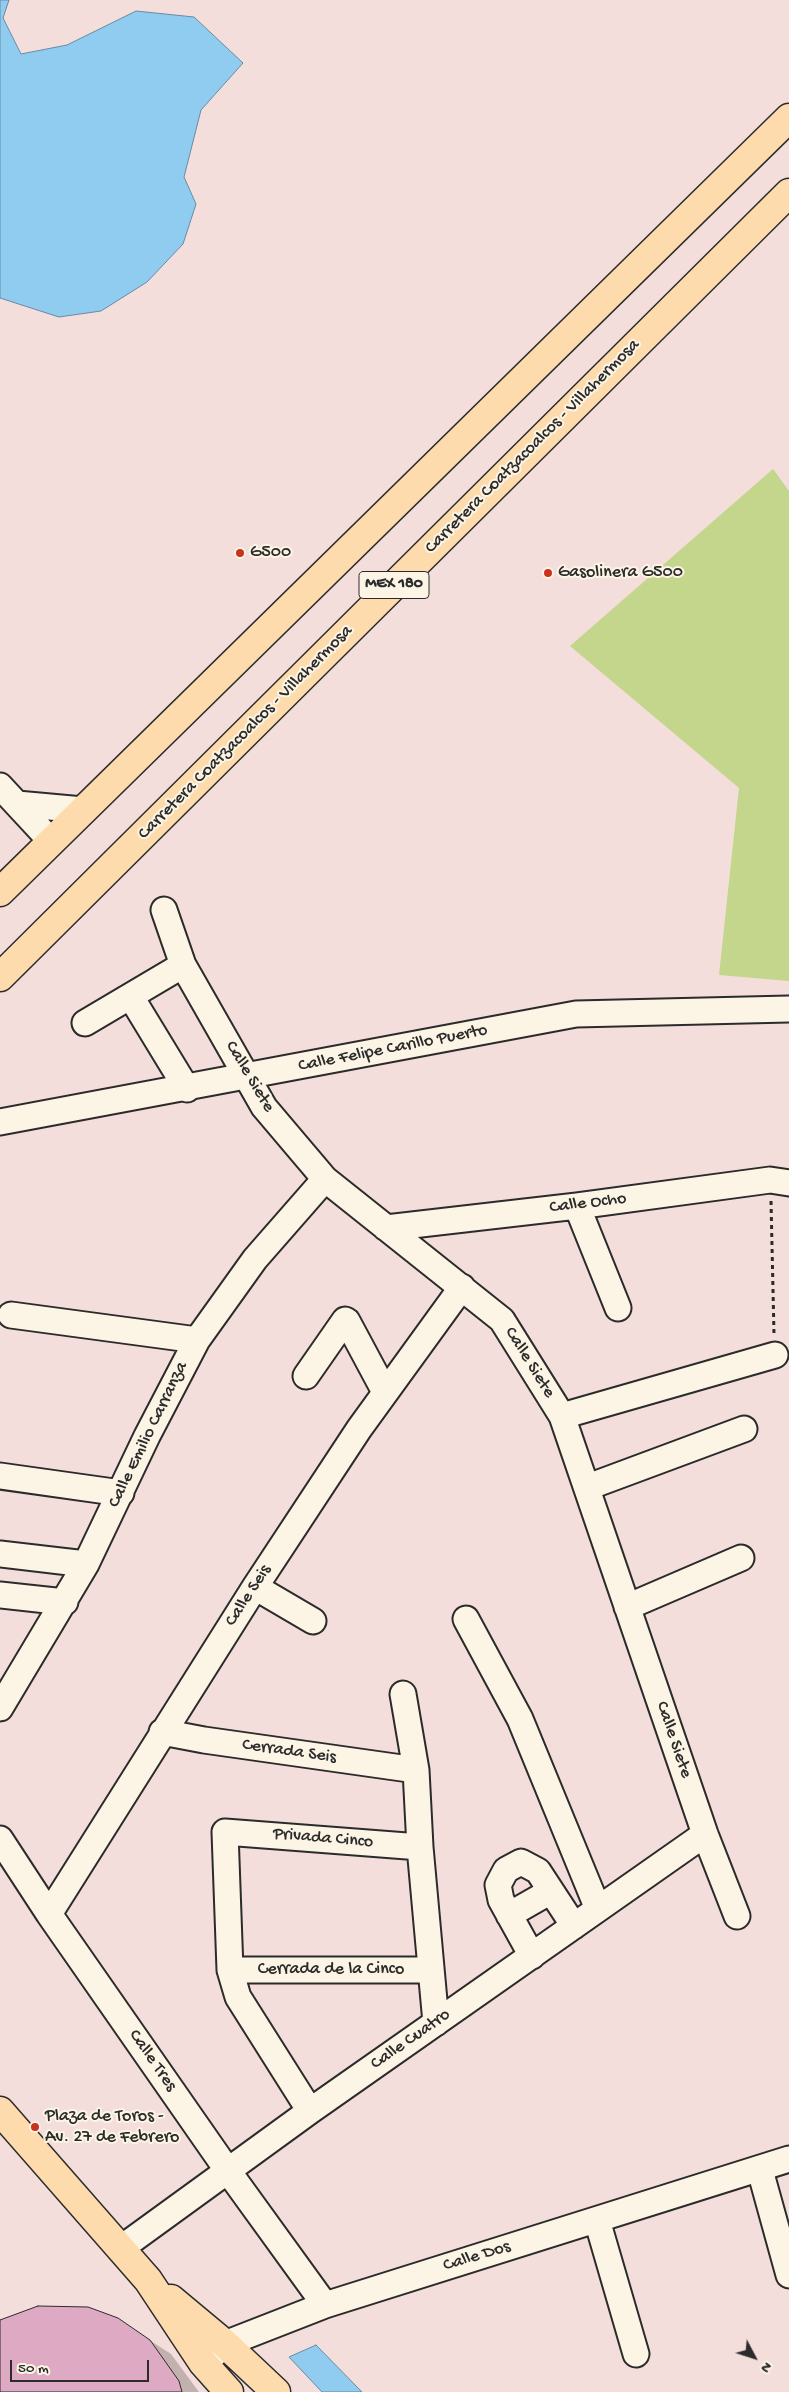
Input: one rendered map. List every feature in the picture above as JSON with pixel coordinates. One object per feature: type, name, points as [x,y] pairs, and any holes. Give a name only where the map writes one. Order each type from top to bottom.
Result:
[{"type":"main road","name":"MEX 180","points":[[0,892],[789,118]]},
{"type":"main road","name":"Carretera Coatzacoalcos - Villahermosa","points":[[0,977],[789,192]]},
{"type":"main road","points":[[0,2112],[148,2280],[225,2344],[276,2392]]},
{"type":"main road","points":[[148,2280],[204,2364],[229,2392]]},
{"type":"street","points":[[0,786],[51,841]]},
{"type":"street","points":[[17,804],[83,810]]},
{"type":"street","name":"Calle Siete","points":[[164,910],[183,965],[264,1107],[325,1179],[462,1287],[509,1328],[562,1416],[588,1487],[705,1834],[737,1916]]},
{"type":"street","points":[[85,1023],[183,965]]},
{"type":"street","points":[[131,997],[187,1089]]},
{"type":"street","name":"Calle Felipe Carillo Puerto","points":[[0,1122],[187,1089],[576,1014],[789,1009]]},
{"type":"street","name":"Calle Emilio Carranza","points":[[0,1708],[86,1564],[197,1340],[255,1259],[325,1179]]},
{"type":"street","name":"Calle Ocho","points":[[386,1228],[780,1182]]},
{"type":"street","points":[[577,1206],[618,1308]]},
{"type":"street","name":"Calle Seis","points":[[49,1914],[255,1586],[358,1429],[462,1287]]},
{"type":"street","points":[[11,1314],[197,1340]]},
{"type":"street","points":[[306,1376],[344,1320],[347,1321],[386,1392]]},
{"type":"street","points":[[562,1416],[775,1355]]},
{"type":"street","points":[[588,1487],[744,1429]]},
{"type":"street","points":[[0,1476],[120,1493]]},
{"type":"street","points":[[0,1554],[86,1564]]},
{"type":"street","points":[[627,1607],[741,1558]]},
{"type":"street","points":[[255,1586],[313,1621]]},
{"type":"street","points":[[0,1595],[65,1602]]},
{"type":"street","points":[[466,1619],[520,1719],[598,1909]]},
{"type":"street","points":[[403,1694],[416,1770],[420,1847],[436,2023]]},
{"type":"street","name":"Cerrada Seis","points":[[162,1732],[204,1740],[416,1770]]},
{"type":"street","name":"Privada Cinco","points":[[230,1970],[225,1832],[420,1847]]},
{"type":"street","name":"Calle Cuatro","points":[[120,2249],[310,2111],[705,1834]]},
{"type":"street","name":"Calle Tres","points":[[0,1839],[49,1914],[228,2171],[325,2304]]},
{"type":"street","points":[[532,1956],[501,1900],[498,1885],[506,1870],[521,1862],[538,1871],[574,1926]]},
{"type":"street","points":[[509,1915],[551,1891]]},
{"type":"street","points":[[230,1970],[238,1997],[310,2111]]},
{"type":"street","name":"Cerrada de la Cinco","points":[[230,1970],[431,1970]]},
{"type":"street","name":"Calle Dos","points":[[204,2364],[225,2344],[325,2304],[760,2170],[789,2159]]},
{"type":"street","points":[[760,2170],[784,2235],[789,2275]]},
{"type":"street","points":[[597,2220],[636,2354]]},
{"type":"path","points":[[775,1355],[780,1182]]},
{"type":"green space","points":[[773,469],[789,491],[789,981],[719,975],[739,788],[570,646]]},
{"type":"water","points":[[0,0],[9,0],[3,18],[21,54],[67,45],[136,11],[194,17],[243,63],[201,110],[184,177],[196,204],[183,244],[147,282],[101,311],[59,317],[0,298]]},
{"type":"water","points":[[316,2345],[362,2392],[322,2392],[289,2357]]},
{"type":"building","points":[[38,2306],[88,2307],[118,2318],[150,2340],[179,2381],[182,2392],[0,2392],[0,2320]]},
{"type":"place","name":"G500","points":[[240,553]]},
{"type":"place","name":"Gasolinera G500","points":[[548,573]]},
{"type":"place","name":"Plaza de Toros - Av. 27 de Febrero","points":[[35,2127]]}]
